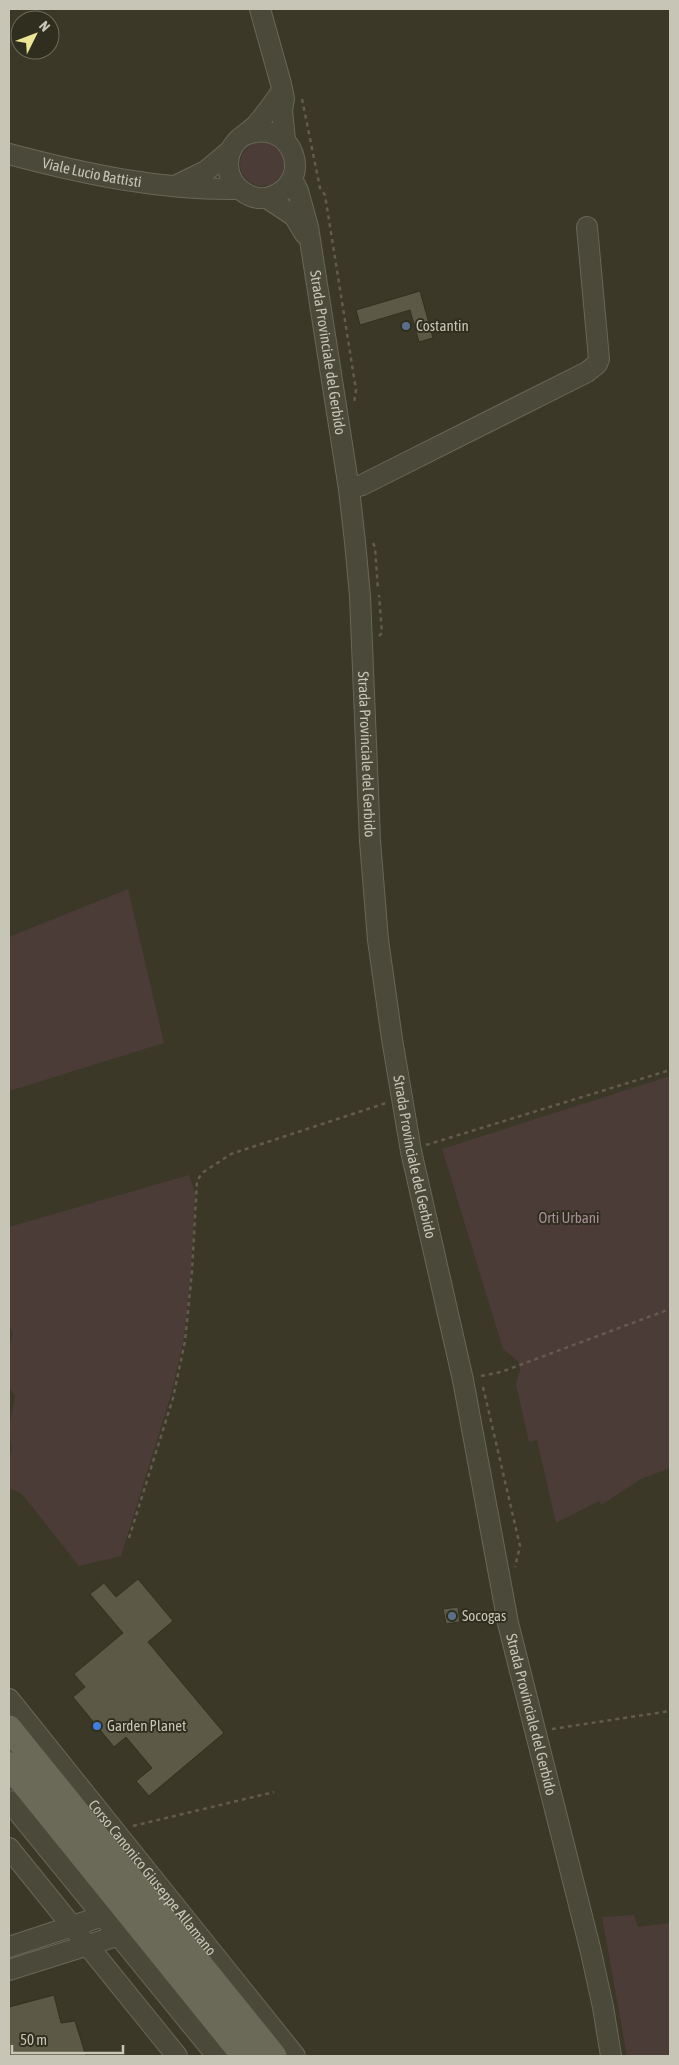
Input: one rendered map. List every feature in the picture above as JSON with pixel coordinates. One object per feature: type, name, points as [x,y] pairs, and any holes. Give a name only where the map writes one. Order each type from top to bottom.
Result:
[{"type":"main road","name":"Corso Canonico Giuseppe Allamano","points":[[9,1728],[274,2056]]},
{"type":"main road","points":[[9,1765],[244,2056]]},
{"type":"street","name":"Strada Provinciale del Gerbido","points":[[260,9],[277,65],[292,92],[284,140],[291,148],[295,158],[295,169],[292,179],[298,192],[308,227],[349,489],[360,596],[374,886],[382,969],[402,1100],[432,1248],[463,1380],[506,1615],[548,1729],[611,2056]]},
{"type":"street","points":[[238,189],[228,170],[231,150],[237,141],[292,92]]},
{"type":"street","points":[[245,135],[265,130],[276,134],[284,140]]},
{"type":"street","name":"Viale Lucio Battisti","points":[[175,186],[206,171],[231,150]]},
{"type":"street","name":"Viale Lucio Battisti","points":[[9,154],[84,173],[158,186],[238,189]]},
{"type":"street","points":[[267,198],[286,188],[292,179]]},
{"type":"street","name":"Strada Provinciale del Gerbido","points":[[238,189],[246,195],[256,198],[267,198],[294,216],[310,242]]},
{"type":"street","points":[[349,489],[362,485],[587,372],[597,364],[599,359],[587,227]]},
{"type":"street","name":"Corso Canonico Giuseppe Allamano","points":[[9,1699],[295,2056]]},
{"type":"street","points":[[9,1801],[217,2056]]},
{"type":"street","points":[[9,1848],[74,1926],[177,2056]]},
{"type":"street","points":[[9,1946],[104,1916]]},
{"type":"street","points":[[9,1970],[120,1935]]},
{"type":"path","points":[[292,92],[320,188],[324,195],[356,390],[353,410]]},
{"type":"path","points":[[370,537],[375,547],[382,633],[374,640]]},
{"type":"path","points":[[422,1146],[670,1070]]},
{"type":"path","points":[[129,1538],[173,1398],[185,1341],[193,1262],[197,1181],[202,1173],[231,1154],[382,1103],[402,1100]]},
{"type":"path","points":[[479,1367],[481,1376],[502,1372],[670,1309]]},
{"type":"path","points":[[483,1386],[520,1546],[518,1560],[512,1575]]},
{"type":"path","points":[[548,1729],[670,1712]]},
{"type":"path","points":[[116,1833],[135,1826],[274,1792]]},
{"type":"green space","points":[[262,142],[274,146],[280,152],[284,164],[280,176],[274,182],[262,186],[250,182],[244,176],[240,164],[244,152],[250,146]]},
{"type":"green space","points":[[128,889],[164,1043],[9,1091],[9,937]]},
{"type":"green space","name":"Orti Urbani","points":[[670,1076],[670,1468],[641,1479],[601,1505],[599,1501],[556,1523],[537,1440],[529,1442],[516,1384],[520,1370],[519,1362],[503,1349],[442,1149]]},
{"type":"green space","points":[[189,1175],[195,1192],[191,1269],[184,1338],[170,1398],[121,1556],[79,1566],[22,1494],[9,1488],[9,1461],[12,1448],[9,1430],[15,1396],[9,1387],[9,1348],[13,1334],[9,1325],[9,1227]]},
{"type":"green space","points":[[634,1915],[638,1927],[670,1923],[670,2056],[627,2056],[602,1917]]},
{"type":"building","points":[[420,291],[433,338],[419,342],[410,310],[360,325],[356,310]]},
{"type":"building","points":[[138,1579],[173,1621],[148,1642],[224,1733],[149,1796],[136,1781],[152,1768],[126,1737],[114,1747],[73,1697],[85,1687],[74,1674],[123,1633],[90,1594],[104,1583],[116,1597]]},
{"type":"building","points":[[458,1607],[460,1622],[446,1624],[443,1609]]},
{"type":"building","points":[[54,1995],[61,2023],[75,2021],[86,2056],[9,2056],[9,2007]]},
{"type":"place","name":"Costantin","points":[[406,326]]},
{"type":"place","name":"Socogas","points":[[452,1616]]},
{"type":"place","name":"Garden Planet","points":[[97,1726]]}]
